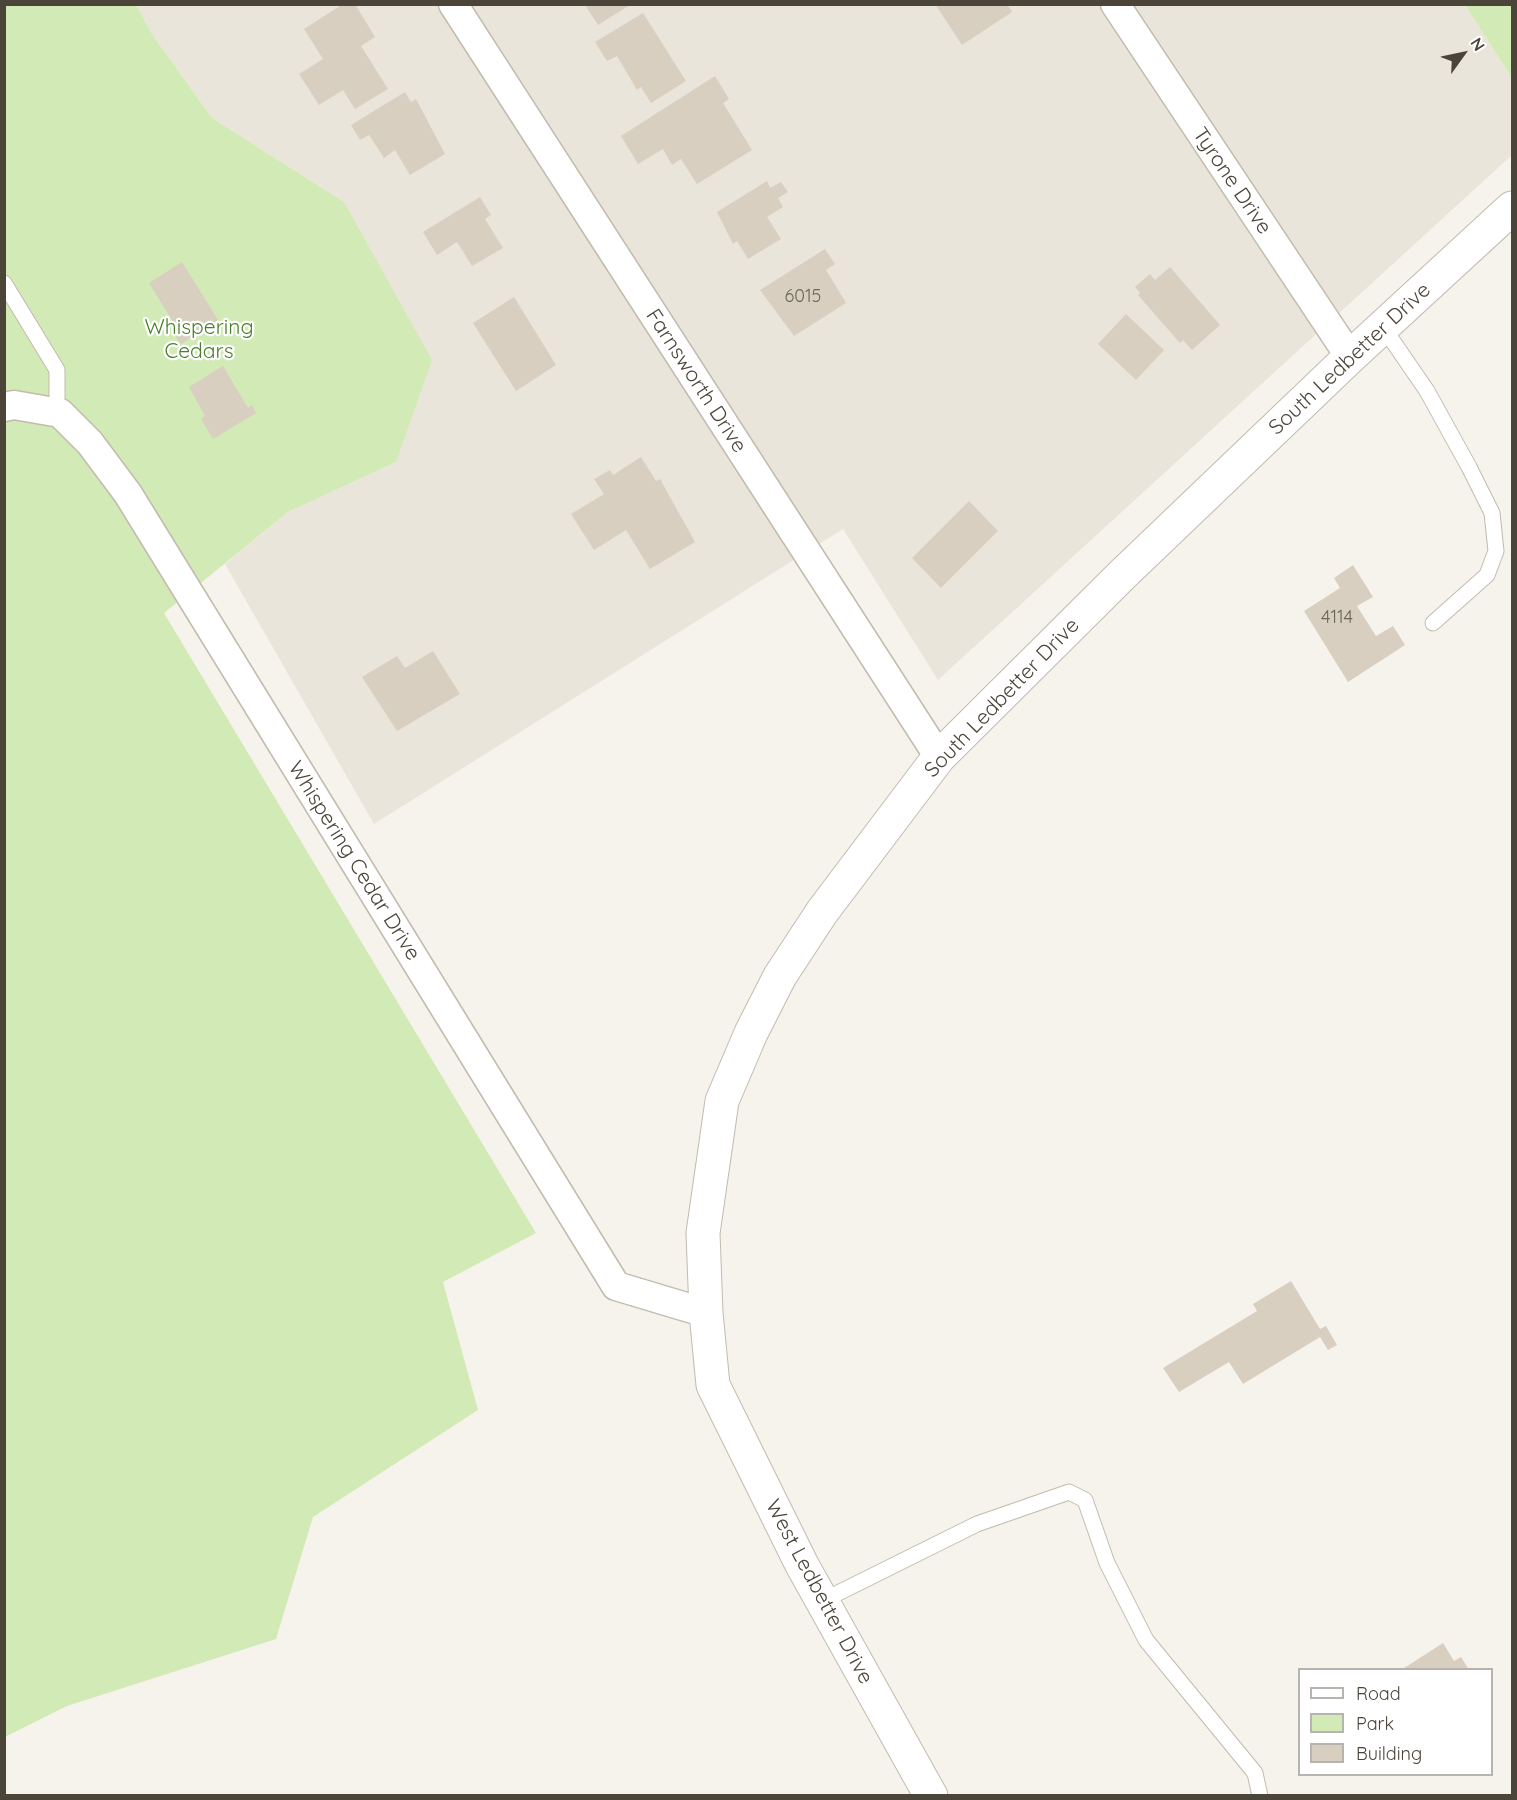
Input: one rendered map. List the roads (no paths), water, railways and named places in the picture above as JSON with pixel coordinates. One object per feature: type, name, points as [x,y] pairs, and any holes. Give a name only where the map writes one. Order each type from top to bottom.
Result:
[{"type":"street","name":"Farnsworth Drive","points":[[453,4],[939,757]]},
{"type":"street","name":"Tyrone Drive","points":[[1115,4],[1350,357]]},
{"type":"street","name":"South Ledbetter Drive","points":[[714,1385],[706,1313],[702,1233],[722,1101],[751,1033],[786,967],[822,912],[939,757],[1122,576],[1350,357],[1512,208]]},
{"type":"street","points":[[4,407],[14,405],[57,413]]},
{"type":"street","name":"Whispering Cedar Drive","points":[[57,413],[60,413],[90,443],[128,494],[616,1286],[706,1313]]},
{"type":"street","name":"West Ledbetter Drive","points":[[714,1385],[802,1565],[931,1796]]},
{"type":"lane","points":[[4,283],[57,370],[57,413]]},
{"type":"lane","points":[[1383,327],[1427,392],[1470,467],[1492,513],[1496,550],[1487,575],[1432,623]]},
{"type":"lane","points":[[822,1601],[977,1524],[1069,1492],[1085,1500],[1107,1563],[1146,1640],[1255,1773],[1260,1796]]},
{"type":"park label","name":"Whispering Cedars","points":[[199,340]]}]
